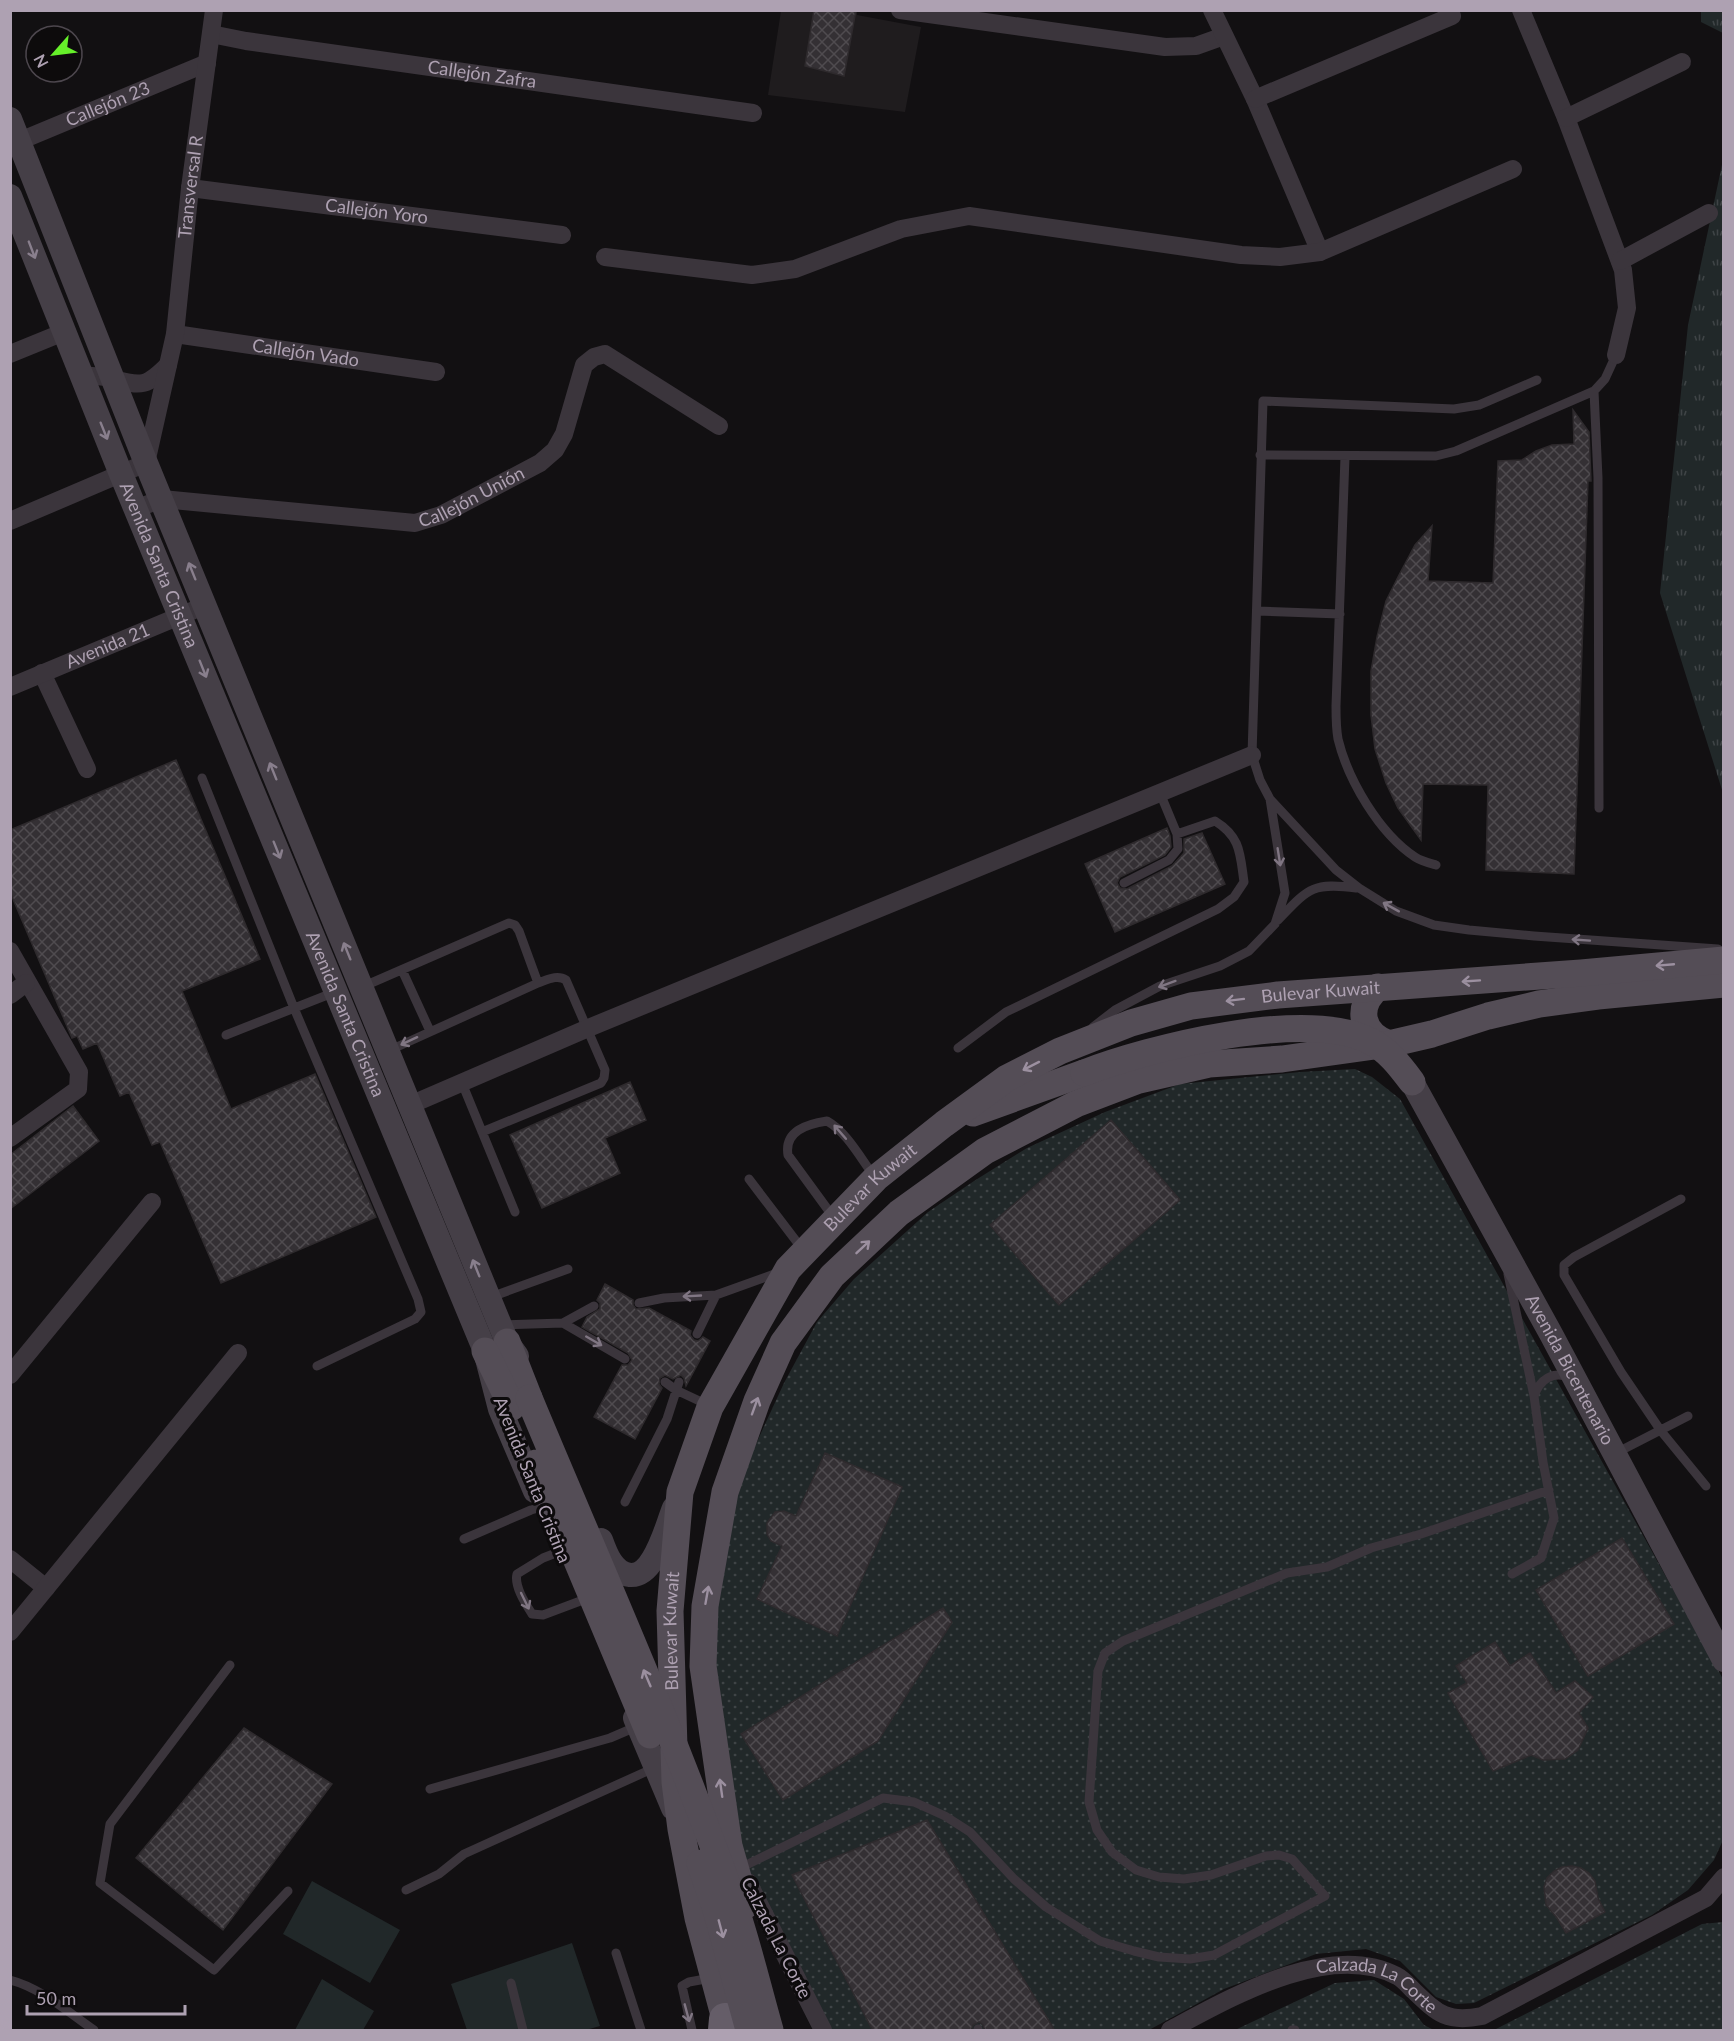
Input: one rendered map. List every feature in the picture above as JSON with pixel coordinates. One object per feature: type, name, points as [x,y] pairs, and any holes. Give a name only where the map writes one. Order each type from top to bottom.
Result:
[{"type":"main road","name":"Bulevar Kuwait","points":[[731,2028],[713,1977],[696,1907],[681,1829],[674,1759],[669,1611],[680,1492],[710,1407],[796,1260],[876,1178],[1007,1078],[1060,1051],[1131,1023],[1191,1006],[1378,987],[1581,973],[1724,960]]},
{"type":"main road","name":"Bulevar Kuwait","points":[[782,2031],[735,1857],[703,1666],[705,1606],[725,1492],[757,1401],[783,1343],[832,1276],[899,1213],[985,1151],[1076,1104],[1139,1080],[1209,1064],[1315,1055],[1389,1044],[1539,1004],[1724,984]]},
{"type":"main road","points":[[1378,987],[1366,1001],[1364,1019],[1373,1036],[1389,1044]]},
{"type":"main road","points":[[1304,994],[1322,1005],[1330,1025],[1328,1038],[1315,1055]]},
{"type":"main road","points":[[944,1124],[1109,1063],[1207,1038],[1306,1028],[1351,1034],[1370,1041],[1387,1052],[1412,1082]]},
{"type":"main road","points":[[985,1151],[1029,1110],[1074,1077]]},
{"type":"main road","points":[[497,1339],[681,1809],[717,1912],[731,2028]]},
{"type":"main road","points":[[521,1403],[644,1672],[703,1819],[735,1906],[770,2031]]},
{"type":"street","name":"Transversal R","points":[[146,463],[175,334],[190,188],[214,10]]},
{"type":"street","points":[[900,10],[1165,47],[1196,46],[1224,36]]},
{"type":"street","points":[[1212,10],[1255,99],[1320,252]]},
{"type":"street","points":[[1521,10],[1566,118],[1623,270],[1628,308],[1616,355]]},
{"type":"street","points":[[1255,99],[1452,16]]},
{"type":"street","name":"Callejón Zafra","points":[[211,34],[246,42],[753,113]]},
{"type":"street","points":[[1566,118],[1682,62]]},
{"type":"street","name":"Callejón 23","points":[[15,143],[207,63]]},
{"type":"street","name":"Avenida Santa Cristina","points":[[10,119],[15,143],[489,1298],[497,1339],[500,1409],[657,1767],[681,1829]]},
{"type":"street","points":[[605,257],[752,275],[795,269],[901,229],[969,216],[1241,255],[1280,257],[1320,252],[1513,169]]},
{"type":"street","name":"Callejón Yoro","points":[[190,188],[562,235]]},
{"type":"street","name":"Avenida Santa Cristina","points":[[10,195],[135,509],[336,992],[497,1339],[539,1387],[605,1550],[620,1572],[638,1574],[649,1567],[680,1492]]},
{"type":"street","points":[[1620,261],[1709,213]]},
{"type":"street","points":[[10,354],[64,332]]},
{"type":"street","name":"Callejón Vado","points":[[175,334],[436,372]]},
{"type":"street","name":"Callejón Unión","points":[[135,509],[162,499],[391,522],[415,523],[432,518],[540,463],[555,450],[564,434],[584,365],[594,357],[605,354],[719,426]]},
{"type":"street","points":[[81,375],[113,378],[142,385],[150,381],[168,364]]},
{"type":"street","points":[[10,521],[146,463]]},
{"type":"street","name":"Avenida 21","points":[[10,687],[206,605]]},
{"type":"street","points":[[42,673],[87,769]]},
{"type":"street","points":[[410,1106],[586,1029],[1252,755]]},
{"type":"street","points":[[10,951],[78,1072],[78,1089],[10,1138]]},
{"type":"street","points":[[10,995],[26,983]]},
{"type":"street","name":"Avenida Bicentenario","points":[[1412,1082],[1576,1382],[1724,1660]]},
{"type":"street","points":[[10,1375],[152,1202]]},
{"type":"street","points":[[10,1632],[238,1353]]},
{"type":"street","points":[[10,1559],[46,1588]]},
{"type":"street","name":"Calzada La Corte","points":[[735,1857],[823,2031]]},
{"type":"street","name":"Calzada La Corte","points":[[1170,2031],[1215,2006],[1279,1978],[1310,1968],[1340,1964],[1371,1967],[1398,1976],[1442,2015],[1459,2019],[1482,2016],[1715,1897],[1724,1877]]},
{"type":"lane","points":[[1260,455],[1436,456],[1456,451],[1594,391],[1605,379],[1616,355]]},
{"type":"lane","points":[[1537,380],[1479,405],[1454,409],[1263,402],[1252,755],[1260,780],[1270,799],[1336,870],[1359,888],[1396,911],[1434,925],[1534,936],[1724,949]]},
{"type":"lane","points":[[1594,391],[1599,478],[1599,808]]},
{"type":"lane","points":[[1345,457],[1335,706],[1338,738],[1350,772],[1366,803],[1387,832],[1416,858],[1436,866]]},
{"type":"lane","points":[[1257,611],[1340,614]]},
{"type":"lane","points":[[202,778],[294,1008],[418,1299],[421,1312],[415,1319],[317,1366]]},
{"type":"lane","points":[[1124,883],[1169,860],[1178,849],[1177,834],[1160,793]]},
{"type":"lane","points":[[1270,799],[1285,893],[1275,924]]},
{"type":"lane","points":[[958,1048],[1006,1012],[1218,909],[1234,897],[1244,882],[1240,848],[1229,830],[1215,821],[1177,834]]},
{"type":"lane","points":[[1060,1051],[1115,1010],[1161,986],[1220,966],[1249,951],[1304,893],[1330,885],[1359,888]]},
{"type":"lane","points":[[362,987],[509,923],[515,925],[519,930],[538,982]]},
{"type":"lane","points":[[402,970],[430,1031]]},
{"type":"lane","points":[[388,1051],[538,982],[556,977],[561,977],[566,981],[604,1070],[604,1078],[601,1083],[482,1132]]},
{"type":"lane","points":[[226,1035],[336,992]]},
{"type":"lane","points":[[462,1083],[515,1212]]},
{"type":"lane","points":[[836,1220],[788,1155],[789,1138],[795,1132],[827,1121],[842,1134],[876,1178]]},
{"type":"lane","points":[[639,1303],[664,1298],[716,1295],[796,1260],[749,1179]]},
{"type":"lane","points":[[1681,1199],[1574,1257],[1564,1264],[1564,1275],[1621,1372],[1660,1431],[1706,1486]]},
{"type":"lane","points":[[1502,1246],[1534,1396],[1554,1518],[1541,1558],[1512,1574]]},
{"type":"lane","points":[[489,1298],[568,1269]]},
{"type":"lane","points":[[697,1334],[716,1295]]},
{"type":"lane","points":[[497,1339],[563,1323],[594,1306]]},
{"type":"lane","points":[[563,1323],[625,1359]]},
{"type":"lane","points":[[1534,1396],[1540,1383],[1551,1376],[1565,1376],[1576,1382]]},
{"type":"lane","points":[[665,1382],[678,1386],[710,1407]]},
{"type":"lane","points":[[625,1502],[667,1419],[678,1386]]},
{"type":"lane","points":[[1614,1454],[1688,1416]]},
{"type":"lane","points":[[735,1857],[883,1798],[914,1802],[945,1816],[970,1832],[1014,1879],[1046,1906],[1100,1941],[1160,1957],[1191,1959],[1214,1955],[1325,1896],[1292,1858],[1279,1855],[1266,1856],[1210,1875],[1184,1879],[1159,1877],[1136,1870],[1112,1852],[1097,1830],[1089,1802],[1098,1671],[1106,1653],[1123,1641],[1287,1573],[1327,1567],[1371,1548],[1421,1534],[1549,1490]]},
{"type":"lane","points":[[464,1539],[542,1507]]},
{"type":"lane","points":[[561,1551],[536,1562],[517,1574],[516,1579],[525,1603],[532,1614],[543,1615],[583,1600]]},
{"type":"lane","points":[[230,1665],[110,1824],[100,1883],[214,1970],[288,1891]]},
{"type":"lane","points":[[430,1789],[610,1738],[638,1726]]},
{"type":"lane","points":[[406,1890],[439,1874],[464,1854],[657,1767]]},
{"type":"lane","points":[[616,1953],[640,2031]]},
{"type":"lane","points":[[692,2031],[682,1986],[689,1982],[713,1977]]},
{"type":"lane","points":[[10,1980],[27,1985],[94,2031]]},
{"type":"lane","points":[[511,1983],[523,2031]]},
{"type":"shaded area","points":[[781,11],[857,11],[857,15],[921,27],[905,112],[768,95]]},
{"type":"green space","points":[[1701,11],[1723,11],[1723,33],[1701,22]]},
{"type":"green space","points":[[1723,160],[1723,793],[1660,593],[1688,325]]},
{"type":"green space","points":[[1355,1069],[1372,1077],[1400,1099],[1723,1679],[1723,1840],[1714,1860],[1688,1890],[1652,1915],[1474,2003],[1456,2004],[1436,1997],[1400,1961],[1366,1949],[1316,1954],[1224,1989],[1149,2030],[831,2030],[736,1845],[714,1670],[719,1574],[743,1472],[784,1383],[817,1322],[854,1279],[928,1212],[1027,1148],[1105,1112],[1180,1084]]},
{"type":"green space","points":[[312,1881],[400,1930],[370,1983],[283,1934]]},
{"type":"green space","points":[[1723,1922],[1723,2030],[1494,2030],[1702,1924]]},
{"type":"green space","points":[[572,1943],[600,2026],[586,2030],[467,2030],[451,1984]]},
{"type":"green space","points":[[322,1979],[374,2011],[363,2030],[295,2030]]},
{"type":"green space","points":[[1374,1980],[1404,1999],[1424,2025],[1434,2030],[1235,2030],[1335,1983]]},
{"type":"building","points":[[814,10],[856,10],[844,76],[805,66]]},
{"type":"building","points":[[1573,410],[1589,432],[1591,481],[1588,481],[1574,874],[1486,870],[1488,785],[1423,784],[1421,840],[1398,808],[1386,783],[1375,749],[1371,715],[1371,671],[1377,637],[1386,601],[1415,545],[1432,526],[1428,581],[1493,583],[1498,461],[1522,460],[1552,445],[1574,444]]},
{"type":"building","points":[[176,760],[260,959],[182,991],[231,1109],[315,1074],[376,1217],[221,1283],[160,1142],[152,1145],[129,1092],[120,1096],[97,1043],[83,1049],[77,1036],[72,1038],[10,892],[10,830]]},
{"type":"building","points":[[1167,828],[1171,847],[1165,855],[1120,877],[1117,883],[1120,888],[1127,889],[1172,866],[1184,853],[1184,839],[1202,833],[1225,884],[1115,932],[1085,864]]},
{"type":"building","points":[[630,1082],[646,1120],[605,1138],[620,1173],[542,1208],[510,1135]]},
{"type":"building","points":[[73,1106],[99,1141],[10,1209],[10,1155]]},
{"type":"building","points":[[1111,1120],[1180,1200],[1059,1305],[990,1225]]},
{"type":"building","points":[[605,1284],[633,1300],[636,1309],[649,1308],[691,1331],[690,1335],[694,1340],[698,1341],[703,1337],[710,1341],[686,1386],[681,1375],[673,1379],[665,1375],[660,1378],[659,1384],[662,1388],[635,1439],[594,1417],[622,1365],[628,1365],[632,1360],[628,1353],[582,1327],[587,1317],[600,1309],[600,1303],[597,1300]]},
{"type":"building","points":[[825,1453],[902,1487],[837,1636],[757,1599],[782,1546],[771,1541],[767,1534],[767,1523],[775,1512],[784,1511],[796,1516]]},
{"type":"building","points":[[1622,1538],[1674,1624],[1588,1676],[1536,1590]]},
{"type":"building","points":[[943,1608],[952,1622],[878,1741],[783,1800],[741,1734]]},
{"type":"building","points":[[1495,1642],[1510,1666],[1530,1653],[1556,1693],[1575,1681],[1593,1697],[1579,1713],[1588,1728],[1578,1750],[1565,1759],[1543,1760],[1531,1755],[1493,1771],[1448,1693],[1467,1683],[1456,1666]]},
{"type":"building","points":[[244,1728],[332,1784],[223,1930],[136,1858]]},
{"type":"building","points":[[927,1820],[1055,2031],[985,2031],[979,2022],[973,2025],[971,2031],[873,2031],[792,1875]]},
{"type":"building","points":[[1572,1866],[1589,1873],[1595,1881],[1598,1898],[1605,1912],[1566,1933],[1546,1905],[1544,1887],[1547,1878],[1554,1871]]}]
